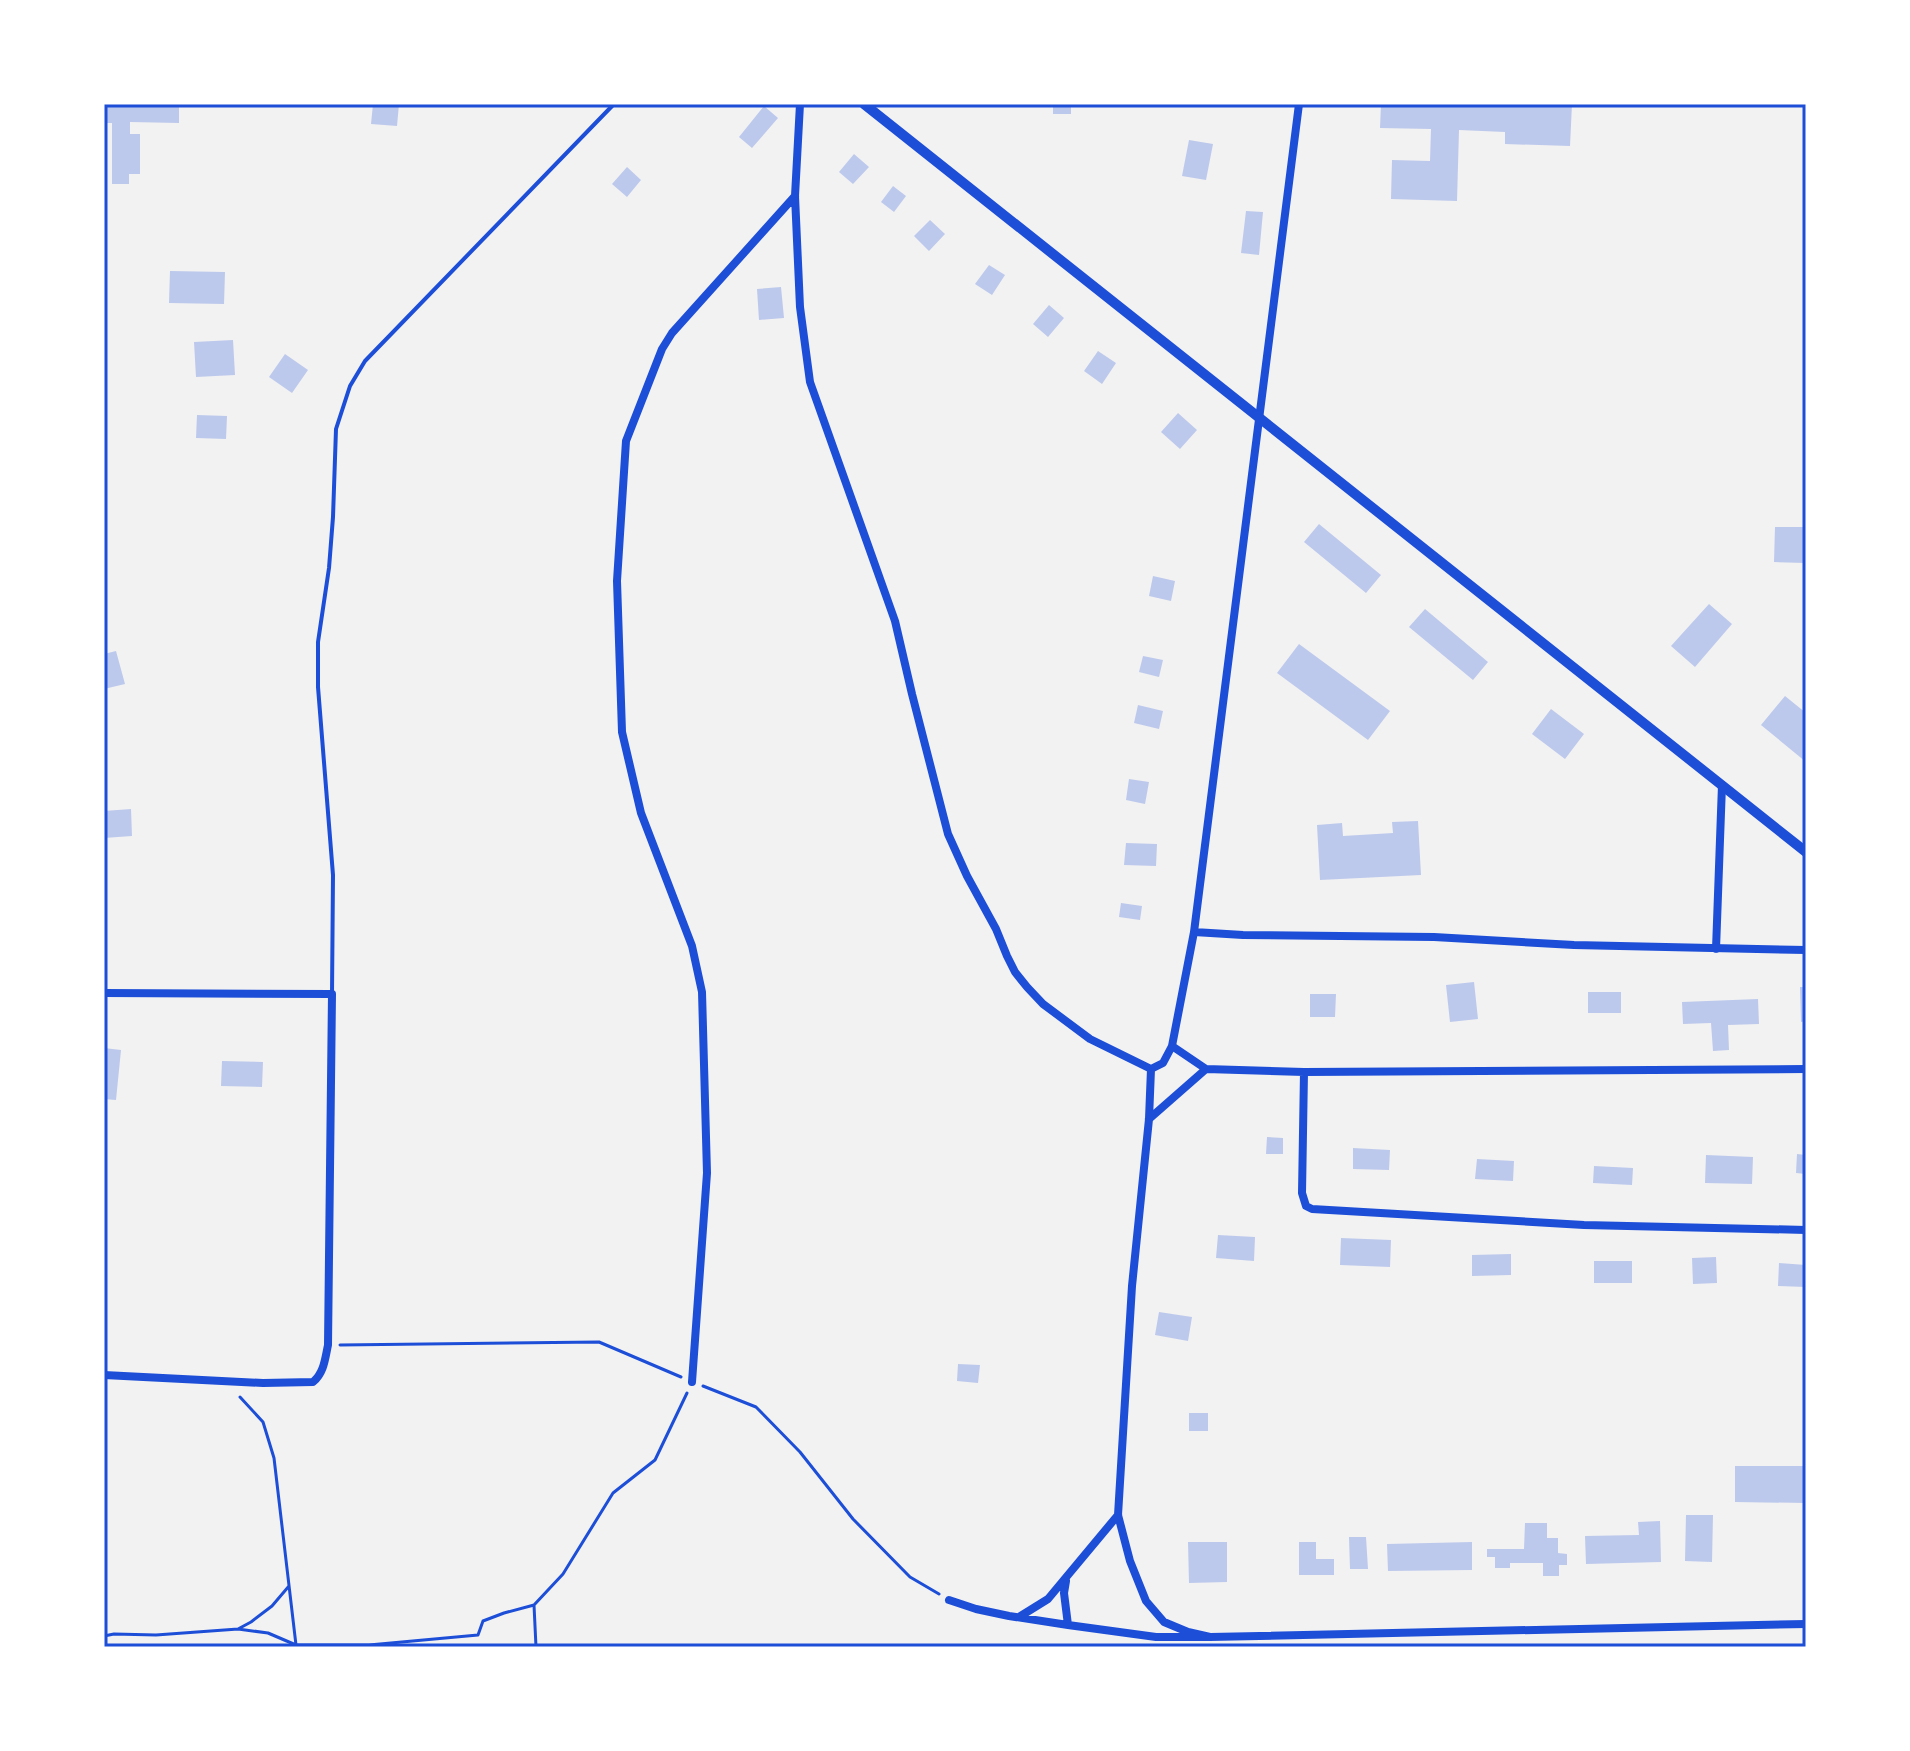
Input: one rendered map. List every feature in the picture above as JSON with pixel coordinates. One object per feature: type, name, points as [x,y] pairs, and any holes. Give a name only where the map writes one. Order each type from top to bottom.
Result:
[{"type":"street","points":[[800,104],[795,196],[800,307],[810,382],[895,621],[948,834],[1015,972],[1027,987],[1043,1004],[1090,1039],[1151,1069]]},
{"type":"street","points":[[864,104],[1806,852]]},
{"type":"street","points":[[1151,1069],[1163,1063],[1172,1046],[1194,932],[1299,104]]},
{"type":"street","points":[[692,1382],[707,1173],[702,992],[692,946],[641,813],[622,732],[617,581],[626,441],[662,349],[672,333],[795,196]]},
{"type":"street","points":[[1716,949],[1722,785]]},
{"type":"street","points":[[1194,932],[1806,950]]},
{"type":"street","points":[[104,993],[332,994],[328,1345],[319,1377],[313,1382],[263,1383],[104,1375]]},
{"type":"street","points":[[1172,1046],[1206,1069],[1304,1072],[1806,1069]]},
{"type":"street","points":[[1151,1069],[1132,1286],[1118,1515],[1130,1561],[1146,1601],[1164,1622],[1210,1637]]},
{"type":"street","points":[[1149,1119],[1206,1069]]},
{"type":"street","points":[[1304,1072],[1302,1193],[1306,1206],[1312,1209],[1584,1225],[1806,1230]]},
{"type":"street","points":[[1019,1617],[1048,1599],[1118,1515]]},
{"type":"street","points":[[1066,1580],[1064,1593],[1068,1625]]},
{"type":"street","points":[[949,1600],[1019,1617],[1156,1637],[1806,1624]]},
{"type":"lane","points":[[332,994],[333,875],[318,687],[318,642],[331,543],[336,429],[350,386],[365,361],[614,104]]},
{"type":"path","points":[[328,1345],[599,1342],[756,1407],[800,1452],[853,1519],[910,1577],[949,1600]]},
{"type":"path","points":[[222,1381],[263,1422],[274,1458],[296,1646]]},
{"type":"path","points":[[104,1636],[238,1629],[268,1633],[296,1646],[369,1645],[478,1635],[483,1621],[534,1605],[563,1574],[613,1493],[655,1460],[692,1382]]},
{"type":"path","points":[[238,1629],[272,1606],[289,1586]]},
{"type":"path","points":[[534,1605],[536,1647]]},
{"type":"building","points":[[104,104],[179,104],[179,123],[130,122],[130,134],[140,134],[140,174],[129,174],[129,184],[112,184],[112,123],[104,123]]},
{"type":"building","points":[[373,104],[399,104],[397,126],[371,124]]},
{"type":"building","points":[[1053,104],[1071,104],[1071,114],[1053,114]]},
{"type":"building","points":[[1381,104],[1572,104],[1570,146],[1505,144],[1505,132],[1459,130],[1457,201],[1391,199],[1392,160],[1430,161],[1431,129],[1380,128]]},
{"type":"building","points":[[764,106],[778,118],[752,148],[739,137]]},
{"type":"building","points":[[1189,140],[1213,144],[1206,180],[1182,176]]},
{"type":"building","points":[[854,154],[869,167],[853,184],[839,172]]},
{"type":"building","points":[[627,167],[641,180],[627,197],[612,184]]},
{"type":"building","points":[[893,186],[906,196],[894,212],[881,202]]},
{"type":"building","points":[[1246,211],[1263,212],[1259,255],[1241,253]]},
{"type":"building","points":[[930,220],[945,234],[929,251],[914,236]]},
{"type":"building","points":[[989,265],[1005,275],[992,295],[975,284]]},
{"type":"building","points":[[170,271],[225,272],[224,304],[169,303]]},
{"type":"building","points":[[781,287],[784,318],[759,320],[757,289]]},
{"type":"building","points":[[1049,305],[1064,318],[1048,337],[1033,324]]},
{"type":"building","points":[[233,340],[235,375],[196,377],[194,342]]},
{"type":"building","points":[[1098,351],[1116,363],[1102,384],[1084,371]]},
{"type":"building","points":[[285,354],[308,370],[292,393],[269,377]]},
{"type":"building","points":[[1178,413],[1197,430],[1180,449],[1161,432]]},
{"type":"building","points":[[197,415],[227,416],[226,439],[196,438]]},
{"type":"building","points":[[1319,524],[1381,575],[1366,593],[1304,542]]},
{"type":"building","points":[[1775,527],[1806,527],[1806,563],[1774,562]]},
{"type":"building","points":[[1153,576],[1175,581],[1171,601],[1149,596]]},
{"type":"building","points":[[1709,604],[1732,624],[1695,667],[1671,646]]},
{"type":"building","points":[[1425,609],[1488,662],[1473,680],[1409,627]]},
{"type":"building","points":[[1299,644],[1390,711],[1368,740],[1277,673]]},
{"type":"building","points":[[116,651],[125,684],[104,689],[104,654]]},
{"type":"building","points":[[1143,656],[1163,660],[1159,677],[1139,672]]},
{"type":"building","points":[[1785,696],[1806,713],[1806,762],[1761,725]]},
{"type":"building","points":[[1138,705],[1163,711],[1159,729],[1134,723]]},
{"type":"building","points":[[1551,709],[1584,734],[1565,759],[1532,734]]},
{"type":"building","points":[[1129,779],[1149,782],[1145,804],[1126,800]]},
{"type":"building","points":[[131,809],[132,836],[104,838],[104,811]]},
{"type":"building","points":[[1418,821],[1421,875],[1320,880],[1317,825],[1342,823],[1343,836],[1393,833],[1392,822]]},
{"type":"building","points":[[1126,843],[1157,844],[1156,866],[1124,865]]},
{"type":"building","points":[[1121,903],[1142,906],[1140,920],[1119,917]]},
{"type":"building","points":[[1474,982],[1478,1019],[1450,1022],[1446,985]]},
{"type":"building","points":[[1800,987],[1806,987],[1806,1021],[1801,1022]]},
{"type":"building","points":[[1588,992],[1621,992],[1621,1013],[1588,1013]]},
{"type":"building","points":[[1310,994],[1336,994],[1335,1017],[1310,1017]]},
{"type":"building","points":[[1758,999],[1759,1024],[1728,1025],[1729,1050],[1713,1051],[1711,1023],[1683,1024],[1682,1002]]},
{"type":"building","points":[[104,1048],[121,1050],[116,1100],[104,1099]]},
{"type":"building","points":[[222,1061],[263,1062],[262,1087],[221,1086]]},
{"type":"building","points":[[1267,1137],[1283,1138],[1283,1154],[1266,1154]]},
{"type":"building","points":[[1353,1148],[1390,1150],[1389,1170],[1353,1169]]},
{"type":"building","points":[[1797,1154],[1806,1155],[1806,1174],[1796,1173]]},
{"type":"building","points":[[1706,1155],[1753,1157],[1752,1184],[1705,1183]]},
{"type":"building","points":[[1477,1159],[1514,1161],[1513,1181],[1475,1179]]},
{"type":"building","points":[[1594,1166],[1633,1168],[1632,1185],[1593,1183]]},
{"type":"building","points":[[1218,1235],[1255,1237],[1254,1261],[1216,1258]]},
{"type":"building","points":[[1341,1238],[1391,1240],[1390,1267],[1340,1265]]},
{"type":"building","points":[[1511,1254],[1511,1275],[1472,1276],[1472,1255]]},
{"type":"building","points":[[1716,1257],[1717,1283],[1693,1284],[1692,1258]]},
{"type":"building","points":[[1594,1261],[1632,1261],[1632,1283],[1594,1283]]},
{"type":"building","points":[[1779,1263],[1806,1265],[1806,1287],[1778,1286]]},
{"type":"building","points":[[1159,1312],[1192,1317],[1188,1341],[1155,1335]]},
{"type":"building","points":[[958,1364],[980,1365],[978,1383],[957,1381]]},
{"type":"building","points":[[1189,1413],[1208,1413],[1208,1431],[1189,1431]]},
{"type":"building","points":[[1735,1466],[1806,1466],[1806,1503],[1735,1502]]},
{"type":"building","points":[[1686,1515],[1713,1515],[1712,1562],[1685,1561]]},
{"type":"building","points":[[1660,1521],[1661,1562],[1586,1564],[1585,1536],[1639,1535],[1638,1522]]},
{"type":"building","points":[[1525,1523],[1547,1523],[1547,1538],[1558,1538],[1558,1553],[1567,1554],[1567,1565],[1559,1565],[1559,1576],[1543,1576],[1543,1563],[1510,1563],[1510,1568],[1495,1568],[1495,1557],[1487,1557],[1487,1549],[1524,1549]]},
{"type":"building","points":[[1349,1537],[1366,1537],[1368,1569],[1350,1569]]},
{"type":"building","points":[[1188,1542],[1227,1542],[1227,1582],[1189,1583]]},
{"type":"building","points":[[1299,1542],[1316,1542],[1316,1559],[1334,1559],[1334,1575],[1299,1575]]},
{"type":"building","points":[[1472,1542],[1472,1570],[1388,1571],[1387,1544]]}]
